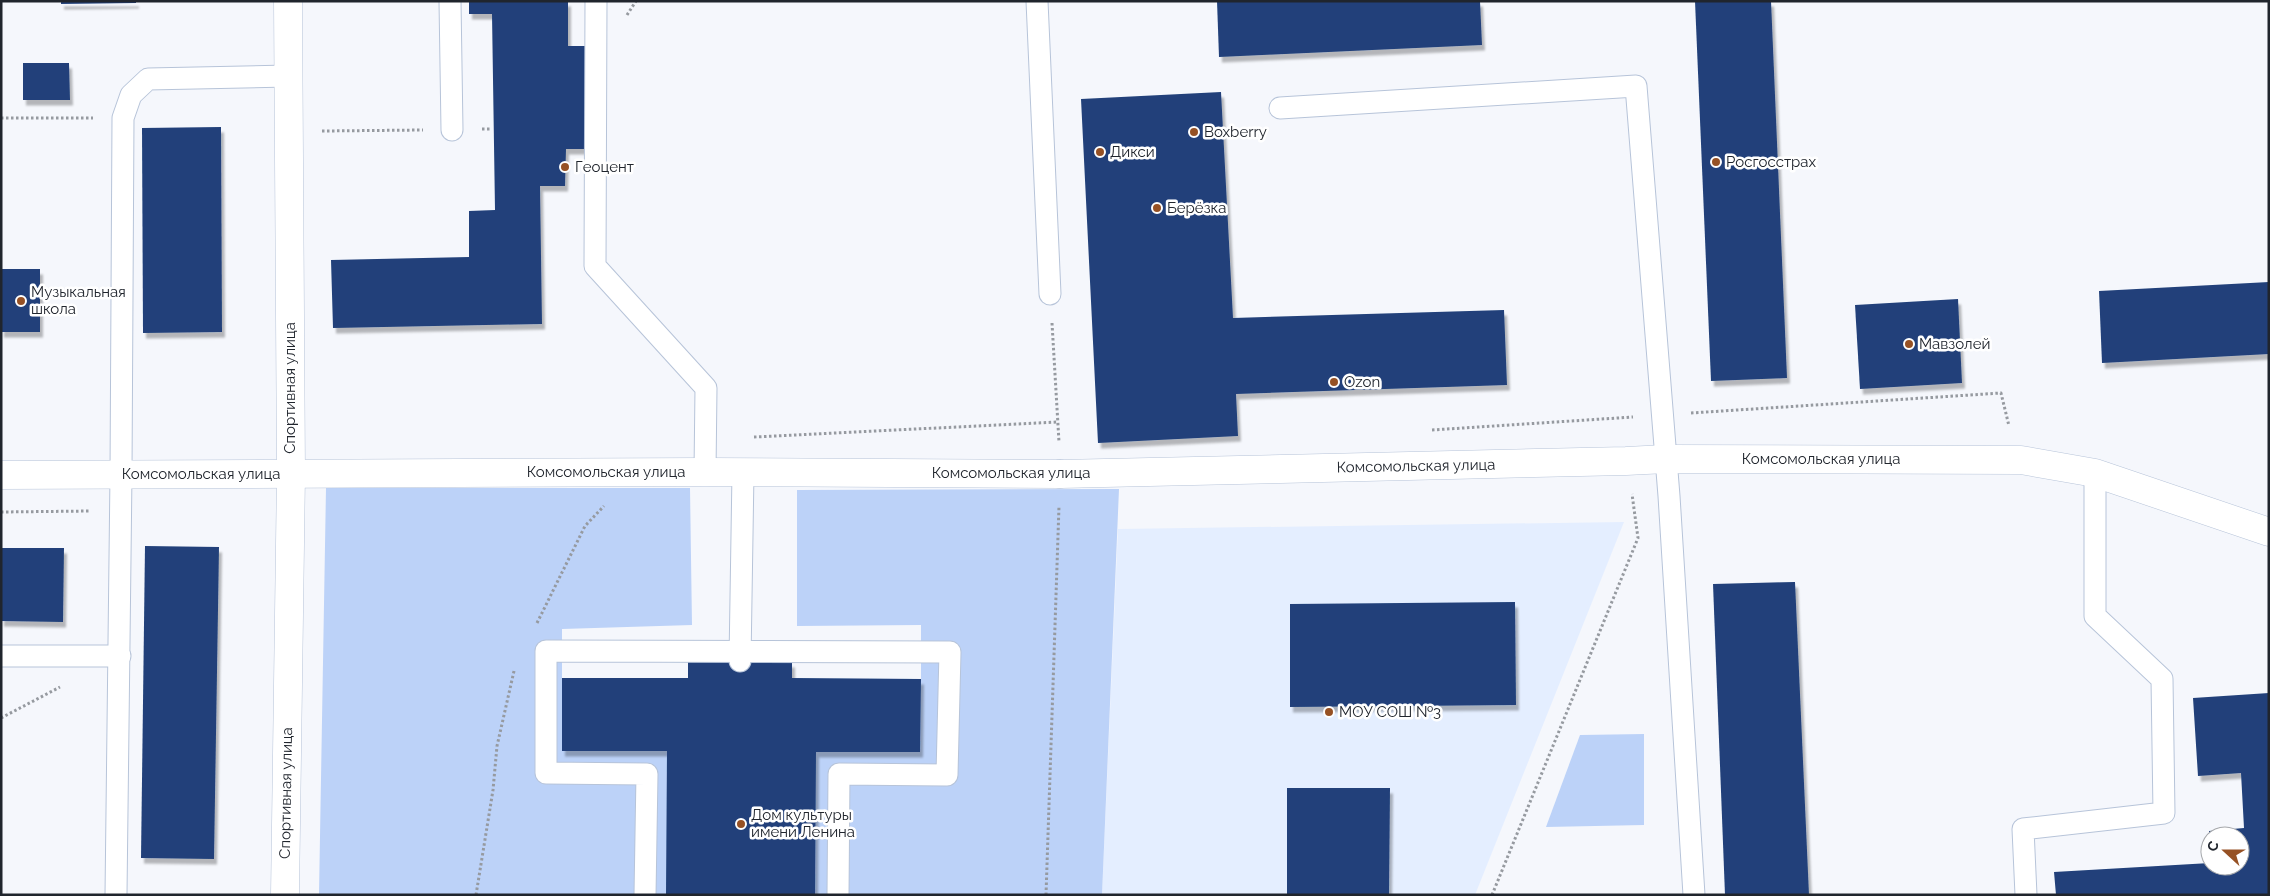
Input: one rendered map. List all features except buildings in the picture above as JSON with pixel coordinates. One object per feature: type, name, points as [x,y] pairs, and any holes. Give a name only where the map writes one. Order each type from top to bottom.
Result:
[{"type":"street","name":"Спортивная улица","points":[[285,895],[290,474],[288,1]]},
{"type":"street","name":"Комсомольская улица","points":[[1,475],[704,472],[1060,474],[1626,461],[1666,458],[2021,460],[2095,473],[2269,532]]},
{"type":"lane","points":[[450,1],[452,130]]},
{"type":"lane","points":[[596,1],[595,266],[706,388],[704,472]]},
{"type":"lane","points":[[1037,1],[1050,294]]},
{"type":"lane","points":[[116,895],[120,656],[123,118],[131,95],[148,79],[288,76]]},
{"type":"lane","points":[[1280,108],[1636,86],[1666,458],[1694,895]]},
{"type":"lane","points":[[740,656],[743,472]]},
{"type":"lane","points":[[2026,895],[2023,829],[2164,813],[2162,679],[2095,616],[2095,473]]},
{"type":"lane","points":[[646,895],[647,774],[546,772],[546,651],[740,656],[950,652],[947,775],[839,774],[838,895]]},
{"type":"lane","points":[[1,656],[120,656]]},
{"type":"path","points":[[1,118],[123,118]]},
{"type":"path","points":[[288,132],[492,129]]},
{"type":"path","points":[[1046,895],[1060,474],[1050,294]]},
{"type":"path","points":[[705,439],[1058,422]]},
{"type":"path","points":[[1492,895],[1638,538],[1626,461]]},
{"type":"shaded area","points":[[326,488],[690,488],[692,625],[562,629],[562,678],[921,679],[921,625],[797,626],[797,490],[1119,489],[1102,895],[319,895]]},
{"type":"shaded area","name":"МОУ СОШ №3","points":[[1624,522],[1475,895],[1102,895],[1118,529]]},
{"type":"shaded area","points":[[1644,734],[1644,825],[1546,827],[1580,735]]},
{"type":"place","name":"Boxberry","points":[[1194,132]]},
{"type":"place","name":"Дикси","points":[[1100,152]]},
{"type":"place","name":"Росгосстрах","points":[[1716,162]]},
{"type":"place","name":"Геоцент","points":[[565,167]]},
{"type":"place","name":"Берёзка","points":[[1157,208]]},
{"type":"place","name":"Музыкальная школа","points":[[21,301]]},
{"type":"place","name":"Мавзолей","points":[[1909,344]]},
{"type":"place","name":"Ozon","points":[[1334,382]]},
{"type":"place","name":"МОУ СОШ №3","points":[[1329,712]]},
{"type":"place","name":"Дом культуры имени Ленина","points":[[741,824]]}]
